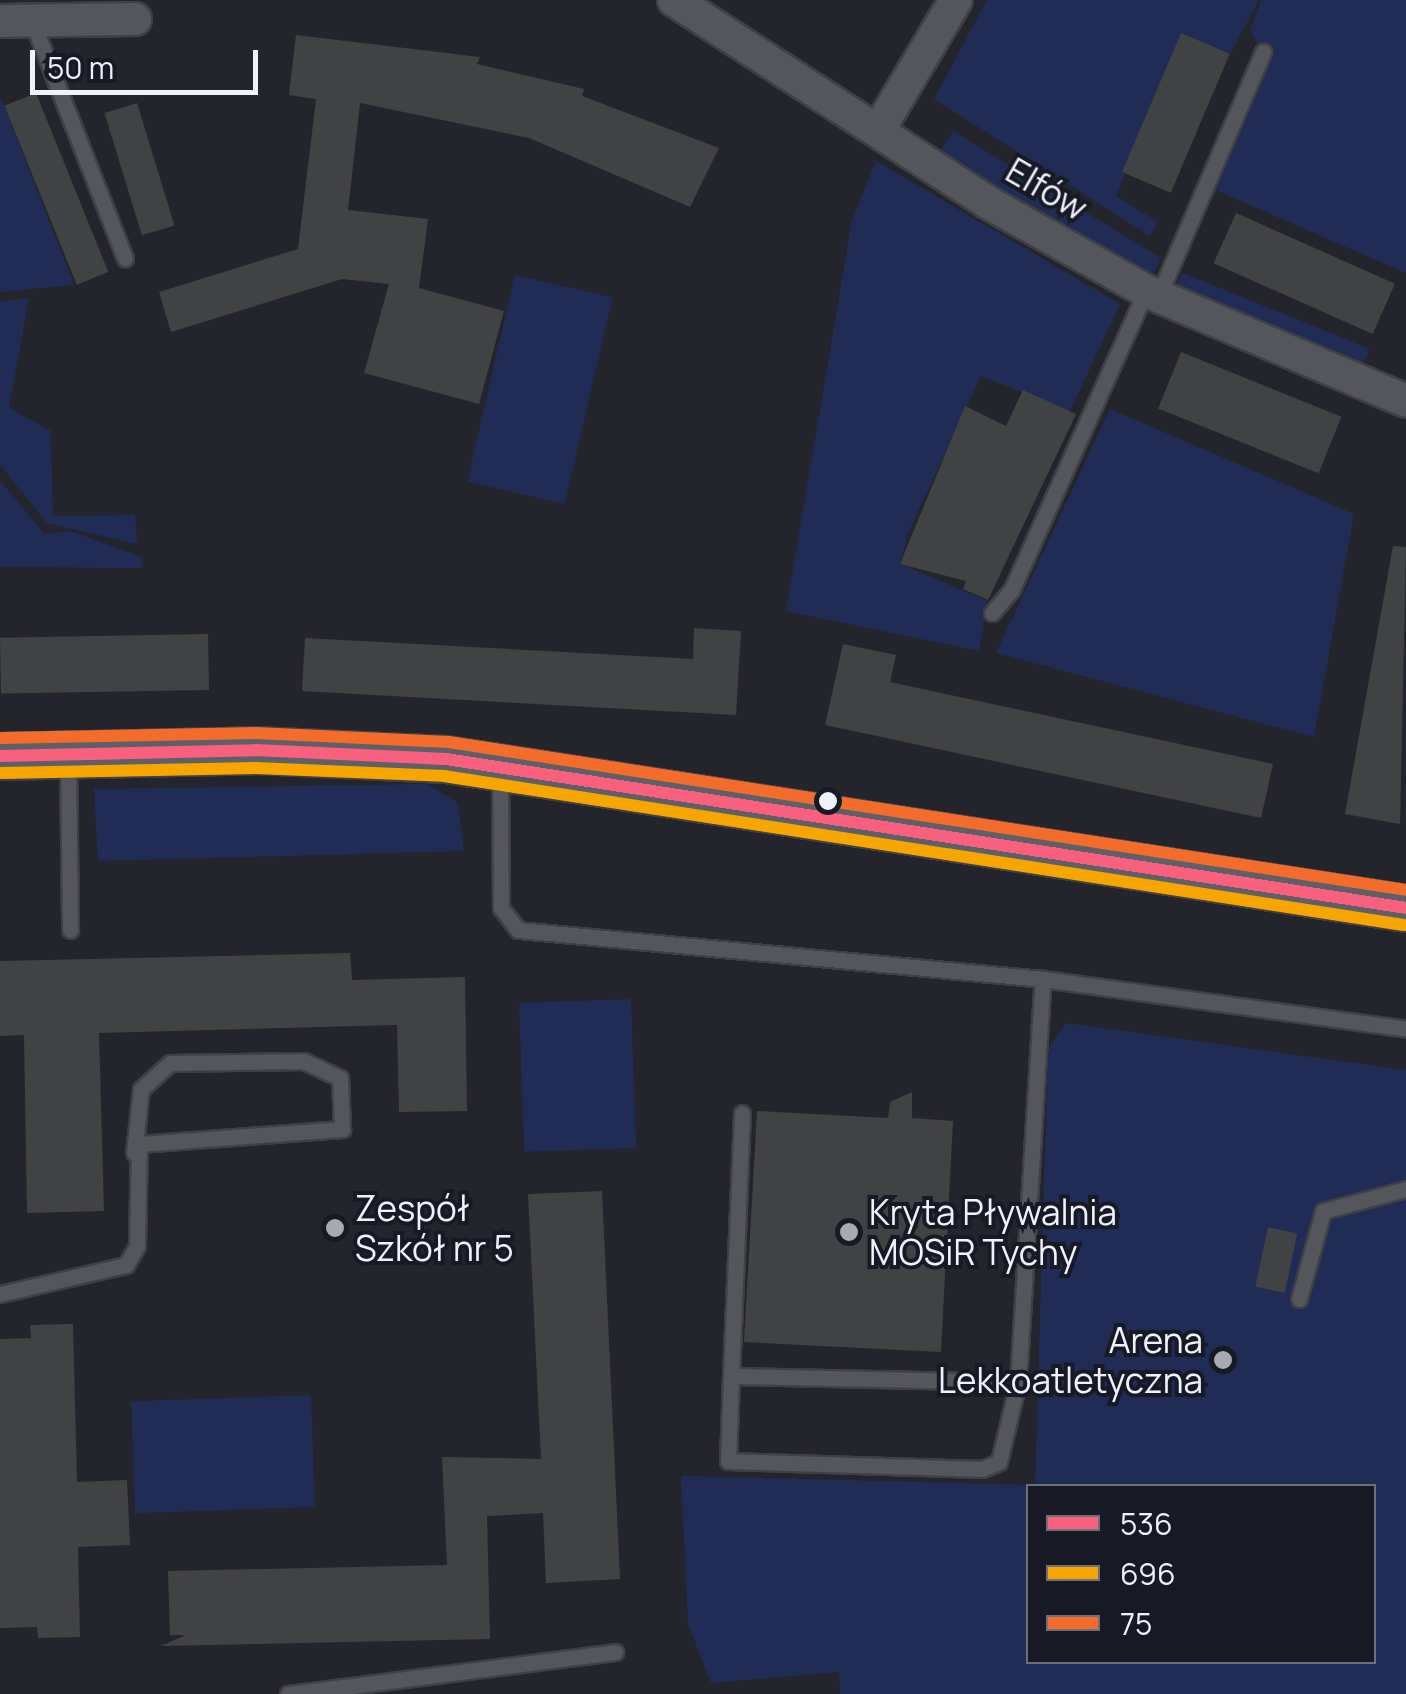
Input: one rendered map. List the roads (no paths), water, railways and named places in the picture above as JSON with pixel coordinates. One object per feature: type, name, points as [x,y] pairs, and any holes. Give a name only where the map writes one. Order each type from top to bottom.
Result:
[{"type":"street","name":"Elfów","points":[[674,0],[1152,294],[1406,401]]},
{"type":"street","points":[[879,129],[956,0]]},
{"type":"street","points":[[16,21],[135,18]]},
{"type":"street","points":[[0,756],[256,750],[500,768],[1406,908]]},
{"type":"lane","points":[[16,21],[125,258]]},
{"type":"lane","points":[[992,613],[1012,590],[1263,52]]},
{"type":"lane","points":[[68,754],[70,930]]},
{"type":"lane","points":[[500,768],[505,920],[518,930],[1042,979],[1406,1029]]},
{"type":"lane","points":[[742,1113],[728,1461],[982,1469],[1008,1448],[1018,1382],[1042,979]]},
{"type":"lane","points":[[0,1294],[126,1264],[136,1246],[134,1153],[141,1089],[170,1062],[304,1060],[340,1078],[342,1128],[148,1138],[134,1153]]},
{"type":"lane","points":[[1299,1298],[1324,1211],[1406,1190]]},
{"type":"lane","points":[[731,1376],[1018,1382]]},
{"type":"lane","points":[[288,1694],[615,1652]]},
{"type":"place","name":"Zespół Szkół nr 5","points":[[335,1228]]},
{"type":"place","name":"Kryta Pływalnia MOSiR Tychy","points":[[849,1232]]},
{"type":"place","name":"Arena Lekkoatletyczna","points":[[1223,1360]]}]
